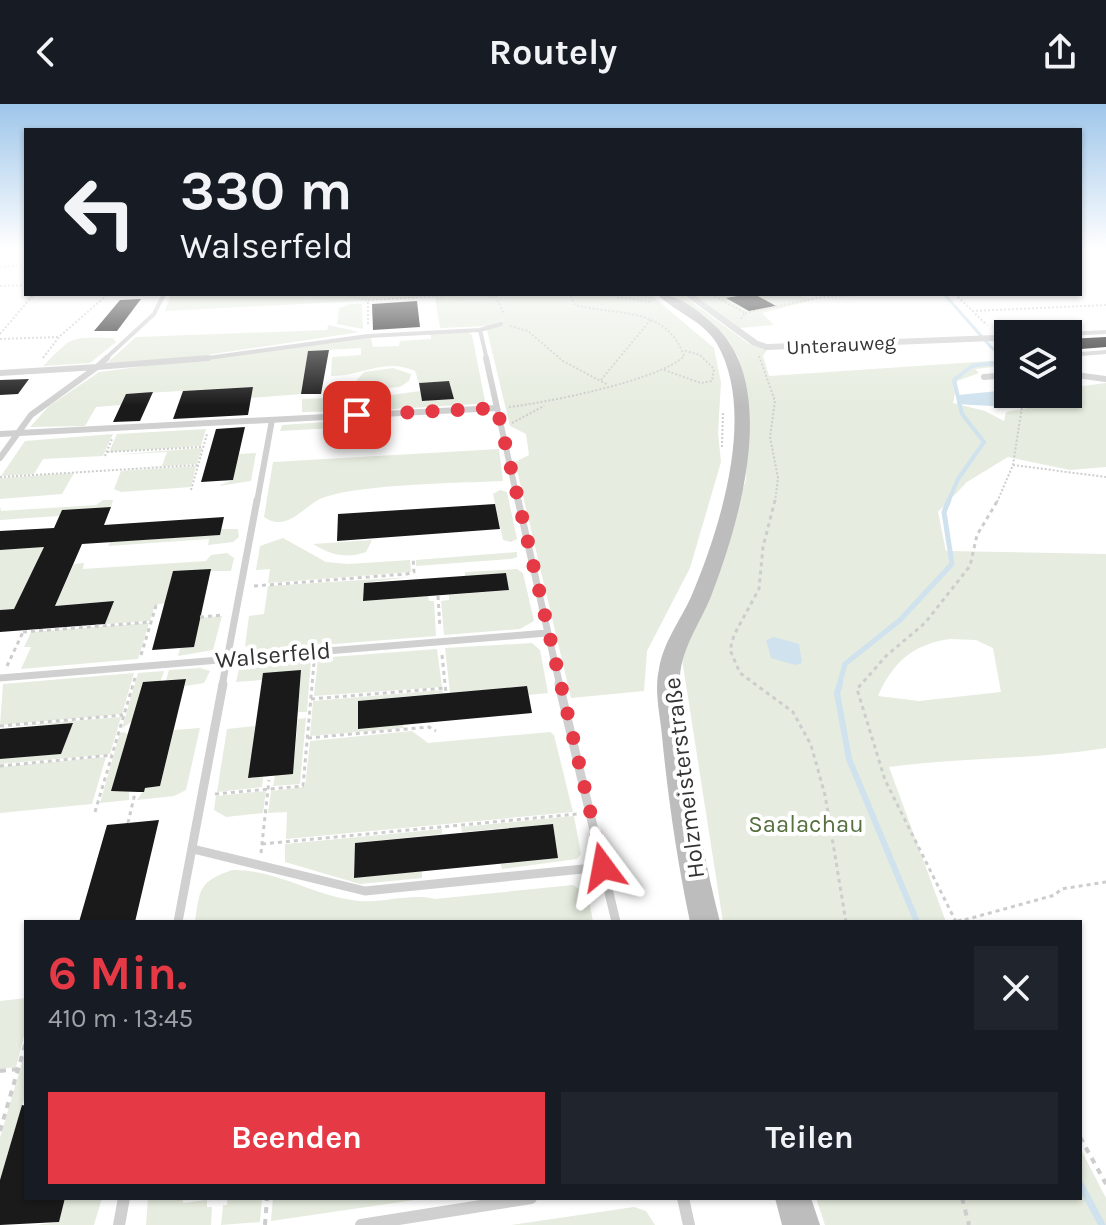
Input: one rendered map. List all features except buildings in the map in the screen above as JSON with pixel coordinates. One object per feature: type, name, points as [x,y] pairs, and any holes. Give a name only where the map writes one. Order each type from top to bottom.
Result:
[{"type":"street","name":"Holzmeisterstraße","points":[[664,301],[723,341],[741,396],[737,475],[704,590],[670,665],[670,698],[679,777],[693,875],[704,920]]},
{"type":"street","name":"Unterauweg","points":[[697,301],[762,346],[799,348],[992,338]]},
{"type":"street","points":[[794,1200],[801,1225]]},
{"type":"lane","points":[[0,458],[31,415],[97,367],[154,314],[160,301]]},
{"type":"lane","points":[[0,373],[172,363],[368,336],[480,330],[501,324]]},
{"type":"lane","points":[[480,330],[547,633],[616,920]]},
{"type":"lane","points":[[1082,333],[1106,332]]},
{"type":"lane","points":[[1082,354],[1106,352]]},
{"type":"lane","points":[[984,377],[994,376]]},
{"type":"lane","points":[[1082,376],[1106,379]]},
{"type":"lane","points":[[0,434],[497,408]]},
{"type":"lane","points":[[178,920],[272,420]]},
{"type":"lane","name":"Walserfeld","points":[[1,678],[547,633]]},
{"type":"lane","points":[[193,849],[365,891],[603,867]]},
{"type":"lane","points":[[119,1225],[124,1200]]},
{"type":"lane","points":[[361,1225],[518,1200]]},
{"type":"lane","points":[[683,1200],[689,1225]]},
{"type":"path","points":[[0,334],[28,301]]},
{"type":"path","points":[[34,371],[59,337],[100,301]]},
{"type":"path","points":[[368,301],[368,336]]},
{"type":"path","points":[[498,301],[505,313],[501,324],[528,331],[563,361],[608,385]]},
{"type":"path","points":[[502,430],[548,404],[664,370],[677,364],[684,356],[681,342],[664,323],[652,318],[589,309],[575,305],[573,301]]},
{"type":"path","points":[[724,301],[745,313]]},
{"type":"path","points":[[733,327],[745,313],[801,301]]},
{"type":"path","points":[[962,301],[992,330],[992,338]]},
{"type":"path","points":[[972,311],[1106,305]]},
{"type":"path","points":[[600,381],[629,341],[652,318]]},
{"type":"path","points":[[0,339],[59,337]]},
{"type":"path","points":[[762,346],[761,368],[774,392],[776,417],[770,443],[778,484],[762,555],[763,578],[752,608],[735,631],[730,648],[735,666],[747,680],[799,719],[813,749],[830,809],[837,889],[845,920]]},
{"type":"path","points":[[664,370],[693,381],[712,381],[714,369],[700,355],[682,350]]},
{"type":"path","points":[[497,408],[548,404]]},
{"type":"path","points":[[955,920],[886,783],[861,713],[857,689],[886,656],[925,623],[970,566],[977,535],[1003,492],[1013,465],[1022,408]]},
{"type":"path","points":[[191,490],[210,423]]},
{"type":"path","points":[[107,452],[203,447]]},
{"type":"path","points":[[0,477],[198,465]]},
{"type":"path","points":[[1013,465],[1106,477]]},
{"type":"path","points":[[241,586],[407,574],[414,572],[413,557]]},
{"type":"path","points":[[95,812],[156,606],[160,606]]},
{"type":"path","points":[[200,617],[236,614]]},
{"type":"path","points":[[1,678],[24,631],[151,622]]},
{"type":"path","points":[[203,795],[303,786],[315,651]]},
{"type":"path","points":[[311,699],[446,688]]},
{"type":"path","points":[[0,726],[123,715]]},
{"type":"path","points":[[308,738],[429,727],[436,731]]},
{"type":"path","points":[[0,766],[112,755]]},
{"type":"path","points":[[260,865],[269,780]]},
{"type":"path","points":[[128,823],[135,793]]},
{"type":"path","points":[[262,844],[590,813]]},
{"type":"path","points":[[451,826],[452,833]]},
{"type":"path","points":[[963,920],[1055,895],[1061,889],[1106,882]]},
{"type":"path","points":[[0,1131],[24,1049]]},
{"type":"path","points":[[0,1071],[18,1069]]},
{"type":"path","points":[[1082,1141],[1106,1184]]},
{"type":"path","points":[[265,1225],[267,1200]]},
{"type":"path","points":[[963,1200],[969,1225]]},
{"type":"green space","points":[[168,301],[352,301],[165,311]]},
{"type":"green space","points":[[436,301],[659,301],[714,348],[721,382],[718,433],[721,462],[690,568],[647,651],[644,691],[571,698],[515,462],[529,455],[526,434],[510,426],[486,326],[440,328]]},
{"type":"green space","name":"Saalachau","points":[[678,301],[691,301],[749,344],[767,350],[763,356],[769,376],[991,361],[994,367],[975,369],[979,373],[957,381],[953,403],[985,411],[1004,421],[1006,412],[1028,408],[1082,408],[1082,386],[1106,383],[1106,467],[1070,470],[1008,457],[967,482],[938,512],[946,551],[1106,554],[1106,748],[889,767],[945,920],[723,920],[682,659],[746,480],[748,396],[738,357],[729,341]],"holes":[[[950,639],[976,640],[993,648],[1001,692],[919,701],[878,696],[890,674],[905,657],[925,645]]]},
{"type":"green space","points":[[703,301],[808,301],[762,313],[774,325],[740,328]]},
{"type":"green space","points":[[362,304],[363,329],[337,324],[339,308]]},
{"type":"green space","points":[[328,325],[360,332],[160,362],[105,365],[136,337],[327,330]]},
{"type":"green space","points":[[468,332],[472,335],[485,401],[476,404],[363,411],[363,403],[377,403],[377,397],[420,391],[422,401],[453,398],[449,381],[419,383],[415,371],[404,367],[383,367],[331,376],[332,357],[361,355],[361,348],[308,351],[301,394],[250,398],[252,387],[127,394],[121,405],[96,407],[85,426],[30,427],[49,406],[99,372],[371,337],[373,347],[399,346],[400,341],[431,339],[431,334]]},
{"type":"green space","points":[[113,338],[116,342],[90,363],[43,366],[72,341]]},
{"type":"green space","points":[[393,368],[411,374],[409,381],[400,387],[361,390],[355,382],[364,372]]},
{"type":"green space","points":[[353,397],[353,411],[302,412],[302,399]]},
{"type":"green space","points":[[370,419],[370,426],[280,431],[282,425]]},
{"type":"green space","points":[[206,429],[201,446],[109,452],[117,434]]},
{"type":"green space","points":[[113,434],[103,456],[43,459],[34,474],[1,476],[25,441]]},
{"type":"green space","points":[[202,448],[197,464],[122,469],[162,466],[167,452],[110,455]]},
{"type":"green space","points":[[499,449],[503,481],[407,485],[354,491],[318,500],[286,521],[272,521],[264,517],[273,462]]},
{"type":"green space","points":[[256,453],[251,481],[218,486],[233,480],[239,454]]},
{"type":"green space","points":[[196,466],[191,487],[121,492],[114,489],[121,471]]},
{"type":"green space","points":[[74,473],[62,494],[0,499],[0,478]]},
{"type":"green space","points":[[500,490],[507,492],[517,539],[511,542],[503,540],[493,494]]},
{"type":"green space","points":[[103,500],[113,500],[111,507],[63,510],[59,516],[0,520],[0,506],[1,511],[96,505]]},
{"type":"green space","points":[[221,529],[238,529],[239,537],[233,542],[208,545],[209,539],[108,546],[110,542],[219,535]]},
{"type":"green space","points":[[283,538],[326,562],[348,564],[410,560],[411,572],[268,583],[270,569],[256,570],[260,546]]},
{"type":"green space","points":[[372,540],[366,552],[352,555],[332,553],[313,544]]},
{"type":"green space","points":[[44,547],[14,609],[0,610],[0,550]]},
{"type":"green space","points":[[517,552],[517,557],[511,559],[416,566],[416,560]]},
{"type":"green space","points":[[227,553],[234,558],[231,571],[173,571],[165,603],[155,605],[150,621],[105,624],[113,601],[55,606],[74,564],[84,563],[83,569],[206,561],[211,555]]},
{"type":"green space","points":[[517,569],[523,573],[534,621],[520,629],[444,635],[441,601],[449,600],[449,595],[509,590],[506,573],[465,576],[465,572]]},
{"type":"green space","points":[[410,577],[364,583],[363,601],[428,596],[429,601],[434,601],[436,636],[257,650],[245,646],[249,616],[264,614],[268,586]]},
{"type":"green space","points":[[222,616],[213,650],[178,656],[180,648],[194,646],[200,618]]},
{"type":"green space","points":[[149,623],[138,659],[21,669],[31,647],[24,647],[31,632]]},
{"type":"green space","points":[[532,643],[540,650],[548,693],[529,695],[526,686],[450,693],[445,648]]},
{"type":"green space","points":[[437,649],[442,687],[314,696],[318,658]]},
{"type":"green space","points":[[311,659],[307,712],[298,712],[301,670],[262,680],[236,682],[239,669],[246,665]]},
{"type":"green space","points":[[200,668],[210,671],[204,683],[185,686],[186,679],[166,680],[169,670]]},
{"type":"green space","points":[[164,671],[147,704],[135,719],[122,728],[138,673]]},
{"type":"green space","points":[[134,673],[122,714],[0,725],[3,684]]},
{"type":"green space","points":[[442,690],[443,693],[358,701],[358,728],[403,724],[404,728],[310,736],[313,701]]},
{"type":"green space","points":[[121,717],[110,754],[0,764],[0,759],[61,754],[72,723],[0,727]]},
{"type":"green space","points":[[306,718],[300,784],[273,786],[275,775],[293,773],[298,719]]},
{"type":"green space","points":[[255,726],[249,778],[263,777],[262,787],[217,792],[227,729]]},
{"type":"green space","points":[[200,728],[186,790],[174,796],[137,800],[145,788],[160,786],[174,730]]},
{"type":"green space","points":[[412,731],[428,743],[550,732],[554,735],[573,812],[286,839],[287,812],[268,813],[271,791],[305,787],[310,741]]},
{"type":"green space","points":[[120,733],[128,734],[129,800],[100,803]]},
{"type":"green space","points":[[106,757],[92,804],[0,813],[0,767]]},
{"type":"green space","points":[[266,791],[263,813],[226,817],[214,810],[216,796]]},
{"type":"green space","points":[[574,816],[581,854],[577,859],[502,869],[501,864],[558,858],[553,824],[462,832],[461,827]]},
{"type":"green space","points":[[442,829],[442,834],[355,843],[354,878],[422,871],[422,878],[360,884],[285,862],[285,844]]},
{"type":"green space","points":[[232,870],[249,871],[360,901],[416,897],[435,899],[573,885],[588,895],[593,920],[195,920],[200,894],[213,879]]},
{"type":"green space","points":[[24,998],[24,1036],[16,1067],[0,1069],[0,1001]]},
{"type":"green space","points":[[24,1056],[24,1099],[0,1180],[0,1138]]},
{"type":"green space","points":[[1082,1152],[1106,1198],[1106,1225],[825,1225],[817,1200],[1082,1200]]},
{"type":"green space","points":[[64,1200],[101,1200],[94,1225],[36,1225],[59,1222]]},
{"type":"green space","points":[[148,1200],[183,1200],[183,1203],[207,1200],[207,1207],[212,1207],[211,1225],[146,1225]]},
{"type":"green space","points":[[227,1200],[262,1200],[260,1222],[221,1225],[223,1205],[227,1205]]},
{"type":"green space","points":[[273,1200],[414,1200],[271,1221]]},
{"type":"green space","points":[[634,1207],[646,1211],[655,1225],[511,1225]]},
{"type":"water","points":[[994,391],[994,406],[957,404],[958,395]]},
{"type":"water","points":[[774,637],[799,644],[802,663],[795,665],[771,658],[766,640]]},
{"type":"waterway","points":[[950,301],[994,349]]},
{"type":"waterway","points":[[948,502],[958,479],[984,442],[962,414],[954,380],[972,366],[994,363]]},
{"type":"waterway","points":[[839,686],[845,664],[900,620],[952,564],[944,512],[949,500]]},
{"type":"waterway","points":[[840,684],[837,693],[849,759],[916,920]]},
{"type":"waterway","points":[[1082,1188],[1102,1225]]},
{"type":"route","points":[[357,415],[497,408],[603,867]]}]
